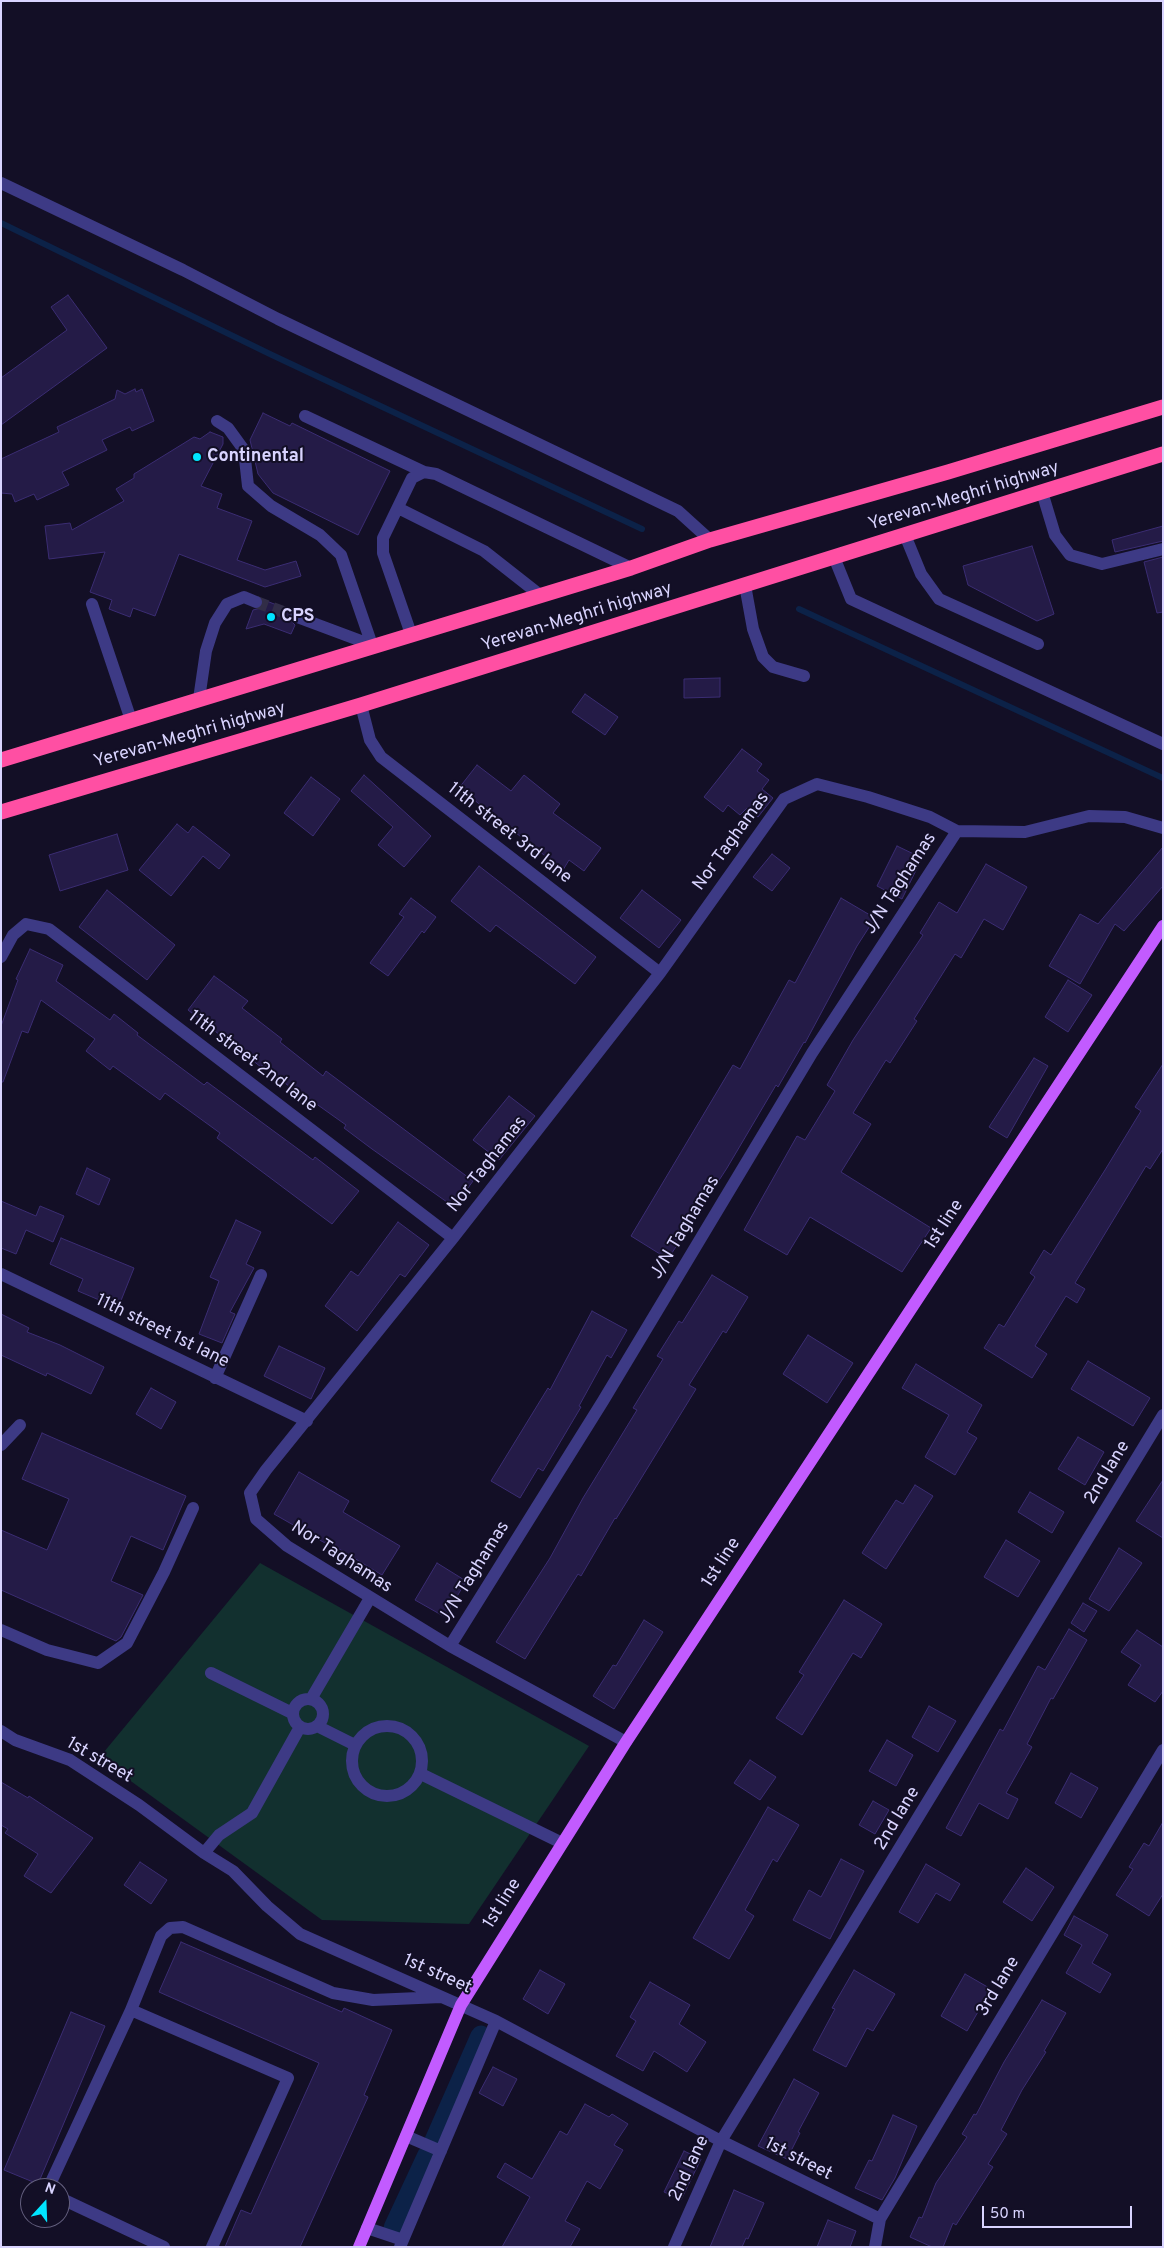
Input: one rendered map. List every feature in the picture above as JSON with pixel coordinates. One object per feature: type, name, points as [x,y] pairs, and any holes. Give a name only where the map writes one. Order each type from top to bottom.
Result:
[{"type":"highway","name":"Yerevan-Meghri highway","points":[[1,760],[372,645],[631,568],[710,540],[948,472],[1163,407]]},
{"type":"highway","name":"Yerevan-Meghri highway","points":[[1,812],[361,705],[1163,454]]},
{"type":"main road","name":"1st line","points":[[359,2247],[461,2005],[626,1742],[1163,926]]},
{"type":"street","points":[[1,183],[183,270],[278,320],[678,512],[710,540]]},
{"type":"street","points":[[305,416],[424,472],[436,474],[631,568]]},
{"type":"street","points":[[217,421],[228,428],[244,450],[248,486],[271,506],[320,535],[340,555],[372,645]]},
{"type":"street","points":[[411,634],[383,553],[383,538],[412,478],[424,472]]},
{"type":"street","points":[[1042,492],[1056,535],[1070,555],[1102,564],[1163,549]]},
{"type":"street","points":[[398,508],[484,551],[540,594]]},
{"type":"street","points":[[905,535],[921,574],[938,599],[1038,644]]},
{"type":"street","points":[[834,557],[850,600],[1163,744]]},
{"type":"street","points":[[745,585],[752,628],[763,657],[773,667],[804,676]]},
{"type":"street","points":[[199,699],[206,651],[215,623],[227,604],[244,597],[256,602]]},
{"type":"street","points":[[92,604],[131,720]]},
{"type":"street","points":[[297,617],[372,645]]},
{"type":"street","name":"11th street 3rd lane","points":[[361,705],[370,740],[381,757],[660,973]]},
{"type":"street","name":"Nor Taghamas","points":[[626,1742],[450,1646],[287,1546],[256,1519],[250,1493],[266,1470],[453,1238],[660,973],[784,799],[818,784],[868,797],[921,814],[957,831],[1025,832],[1089,816],[1124,817],[1163,828]]},
{"type":"street","name":"J/N Taghamas","points":[[450,1646],[603,1401],[812,1053],[957,831]]},
{"type":"street","name":"11th street 2nd lane","points":[[1,957],[13,935],[26,924],[49,929],[453,1238]]},
{"type":"street","name":"11th street 1st lane","points":[[1,1274],[307,1421]]},
{"type":"street","points":[[215,1378],[261,1275]]},
{"type":"street","name":"2nd lane","points":[[674,2247],[721,2141],[1163,1415]]},
{"type":"street","points":[[1,1445],[20,1425]]},
{"type":"street","points":[[1,1630],[47,1650],[98,1663],[127,1643],[164,1572],[193,1508]]},
{"type":"street","points":[[311,1699],[320,1704],[323,1714],[317,1726],[309,1730],[300,1728],[294,1721],[292,1713],[297,1703],[311,1699],[370,1598]]},
{"type":"street","points":[[211,1673],[292,1713]]},
{"type":"street","points":[[317,1726],[355,1745]]},
{"type":"street","points":[[396,1726],[407,1731],[416,1739],[421,1750],[423,1762],[421,1774],[415,1784],[396,1796],[373,1794],[360,1783],[352,1767],[355,1745],[362,1735],[378,1727],[396,1726]]},
{"type":"street","points":[[204,1853],[218,1835],[252,1813],[300,1728]]},
{"type":"street","name":"1st street","points":[[1,1732],[15,1740],[70,1760],[139,1805],[204,1853],[233,1871],[266,1906],[300,1934],[496,2021],[721,2141],[880,2219]]},
{"type":"street","name":"3rd lane","points":[[876,2246],[880,2219],[1163,1750]]},
{"type":"street","points":[[421,1774],[562,1843]]},
{"type":"street","points":[[53,2178],[131,2010],[161,1936],[170,1928],[183,1927],[334,1993],[373,2000],[443,1997]]},
{"type":"street","points":[[131,2010],[288,2078],[212,2247]]},
{"type":"street","points":[[367,2228],[402,2243],[496,2021]]},
{"type":"street","points":[[406,2136],[441,2151]]},
{"type":"street","points":[[70,2203],[164,2247]]},
{"type":"green space","points":[[260,1563],[589,1746],[469,1924],[322,1920],[99,1758]]},
{"type":"building","points":[[68,295],[107,348],[1,425],[1,378],[67,330],[51,307]]},
{"type":"building","points":[[135,389],[136,392],[142,389],[154,421],[132,431],[130,427],[102,440],[107,450],[62,472],[69,485],[37,500],[34,494],[15,502],[12,494],[1,493],[1,459],[59,432],[57,427],[115,399],[117,390],[125,394]]},
{"type":"building","points":[[263,413],[290,426],[292,423],[390,471],[358,535],[273,493],[258,474],[250,440]]},
{"type":"building","points":[[210,432],[223,437],[223,444],[201,486],[222,494],[217,508],[252,521],[237,560],[265,570],[296,561],[301,576],[265,587],[179,554],[155,616],[133,608],[130,617],[109,609],[112,600],[90,592],[105,552],[49,559],[45,526],[70,523],[72,530],[124,501],[116,489],[134,478],[134,474],[194,437],[200,439]]},
{"type":"building","points":[[1163,526],[1163,541],[1115,552],[1112,540]]},
{"type":"building","points":[[1032,546],[1054,614],[1037,621],[968,585],[963,566]]},
{"type":"building","points":[[1163,557],[1163,612],[1157,613],[1144,562]]},
{"type":"building","points":[[264,600],[292,611],[289,619],[295,625],[291,634],[264,624],[246,629],[253,610],[261,608]]},
{"type":"building","points":[[720,678],[720,697],[684,698],[684,679]]},
{"type":"building","points":[[585,694],[618,717],[605,735],[572,712]]},
{"type":"building","points":[[742,749],[762,764],[757,771],[769,780],[762,789],[773,798],[758,817],[747,808],[740,815],[728,805],[723,812],[704,797]]},
{"type":"building","points":[[477,765],[511,791],[524,775],[560,804],[553,813],[601,848],[584,871],[569,860],[563,870],[459,788]]},
{"type":"building","points":[[364,775],[431,836],[404,867],[378,845],[393,827],[351,791]]},
{"type":"building","points":[[311,777],[340,799],[313,836],[284,813]]},
{"type":"building","points":[[177,824],[188,833],[193,826],[230,855],[219,869],[203,856],[171,896],[139,870]]},
{"type":"building","points":[[117,834],[128,870],[60,891],[49,855]]},
{"type":"building","points":[[897,846],[922,858],[902,899],[877,886]]},
{"type":"building","points":[[1163,847],[1163,886],[1124,931],[1115,924],[1080,984],[1049,966],[1080,914],[1098,924]]},
{"type":"building","points":[[772,854],[790,868],[772,891],[753,877]]},
{"type":"building","points":[[986,864],[1027,887],[1003,930],[984,919],[961,958],[955,954],[914,1019],[917,1021],[890,1063],[886,1060],[853,1113],[871,1124],[841,1172],[931,1228],[902,1272],[810,1217],[787,1255],[744,1230],[797,1136],[805,1140],[835,1091],[827,1085],[853,1040],[923,935],[920,933],[939,902],[957,913]]},
{"type":"building","points":[[479,866],[596,957],[575,984],[496,925],[490,932],[451,901]]},
{"type":"building","points":[[107,890],[175,945],[147,980],[79,927]]},
{"type":"building","points":[[642,890],[681,920],[659,948],[620,918]]},
{"type":"building","points":[[411,898],[436,917],[424,933],[422,931],[388,976],[370,963],[404,917],[399,914]]},
{"type":"building","points":[[841,898],[875,918],[857,946],[805,1043],[778,1087],[776,1085],[727,1168],[668,1259],[631,1236],[733,1065],[740,1069],[789,980],[795,983]]},
{"type":"building","points":[[30,949],[63,965],[56,981],[110,1020],[114,1014],[138,1033],[137,1035],[204,1085],[207,1082],[313,1160],[315,1157],[359,1191],[332,1224],[217,1138],[220,1133],[165,1093],[160,1100],[113,1066],[110,1070],[86,1051],[95,1039],[41,1000],[28,1033],[22,1031],[3,1082],[1,1082],[1,1026],[18,980],[16,979]]},
{"type":"building","points":[[214,976],[248,1001],[242,1008],[282,1039],[280,1042],[323,1076],[326,1071],[473,1181],[454,1207],[344,1128],[346,1125],[301,1093],[299,1094],[262,1065],[261,1067],[188,1010]]},
{"type":"building","points":[[1068,980],[1092,995],[1068,1032],[1045,1017]]},
{"type":"building","points":[[1034,1058],[1048,1066],[1007,1138],[989,1127]]},
{"type":"building","points":[[1163,1064],[1163,1149],[1150,1169],[1146,1166],[1075,1283],[1085,1289],[1077,1303],[1066,1296],[1035,1346],[1047,1354],[1032,1378],[984,1348],[999,1324],[1004,1327],[1035,1277],[1030,1273],[1044,1250],[1051,1255],[1105,1170],[1141,1111],[1135,1107]]},
{"type":"building","points":[[509,1096],[535,1116],[499,1160],[473,1140]]},
{"type":"building","points":[[87,1168],[110,1179],[99,1205],[76,1194]]},
{"type":"building","points":[[1,1201],[36,1216],[40,1206],[64,1216],[53,1242],[26,1230],[16,1254],[1,1248]]},
{"type":"building","points":[[236,1220],[261,1232],[246,1264],[254,1268],[230,1312],[235,1314],[222,1343],[199,1334],[219,1281],[210,1277]]},
{"type":"building","points":[[398,1222],[429,1245],[405,1277],[400,1274],[357,1331],[325,1306],[351,1271],[358,1276]]},
{"type":"building","points":[[61,1238],[134,1268],[118,1308],[78,1291],[83,1279],[50,1264]]},
{"type":"building","points":[[712,1275],[748,1297],[726,1333],[723,1331],[689,1385],[696,1389],[634,1490],[581,1576],[578,1574],[525,1659],[496,1642],[550,1558],[583,1498],[637,1410],[633,1408],[663,1359],[657,1356],[679,1321],[682,1323]]},
{"type":"building","points":[[592,1311],[627,1330],[611,1358],[607,1355],[579,1406],[581,1407],[543,1471],[538,1468],[520,1498],[491,1481],[548,1388],[550,1390]]},
{"type":"building","points":[[1,1314],[29,1328],[27,1332],[60,1345],[104,1367],[91,1394],[47,1373],[46,1376],[1,1355]]},
{"type":"building","points":[[808,1335],[853,1363],[827,1403],[783,1374]]},
{"type":"building","points":[[279,1346],[325,1368],[311,1399],[264,1376]]},
{"type":"building","points":[[1088,1361],[1150,1398],[1133,1426],[1071,1389]]},
{"type":"building","points":[[916,1364],[982,1405],[967,1432],[977,1438],[955,1475],[925,1457],[949,1415],[902,1388]]},
{"type":"building","points":[[151,1388],[176,1402],[161,1429],[136,1414]]},
{"type":"building","points":[[42,1433],[186,1496],[163,1550],[131,1536],[111,1581],[143,1595],[121,1637],[116,1641],[1,1590],[1,1530],[47,1550],[69,1499],[22,1479]]},
{"type":"building","points":[[1078,1437],[1104,1452],[1085,1485],[1058,1469]]},
{"type":"building","points":[[299,1472],[349,1501],[343,1512],[400,1546],[382,1575],[326,1541],[325,1543],[274,1514]]},
{"type":"building","points":[[1163,1480],[1163,1538],[1136,1521]]},
{"type":"building","points":[[915,1485],[933,1496],[886,1569],[862,1553],[896,1500],[903,1504]]},
{"type":"building","points":[[1030,1492],[1064,1512],[1052,1533],[1018,1512]]},
{"type":"building","points":[[1006,1540],[1040,1561],[1018,1597],[984,1577]]},
{"type":"building","points":[[1119,1548],[1142,1563],[1109,1611],[1089,1599]]},
{"type":"building","points":[[437,1563],[466,1581],[445,1617],[415,1600]]},
{"type":"building","points":[[844,1600],[882,1624],[861,1658],[853,1653],[802,1735],[776,1718],[804,1675],[799,1672]]},
{"type":"building","points":[[1083,1603],[1097,1611],[1084,1632],[1071,1623]]},
{"type":"building","points":[[644,1620],[663,1632],[614,1709],[593,1696],[613,1665],[616,1666]]},
{"type":"building","points":[[1069,1629],[1087,1640],[1053,1699],[1051,1698],[1027,1744],[1032,1747],[1006,1793],[1018,1799],[1008,1819],[979,1803],[961,1836],[946,1828],[1000,1729],[1003,1731],[1038,1666],[1045,1670]]},
{"type":"building","points":[[1137,1630],[1163,1647],[1163,1691],[1155,1702],[1128,1685],[1141,1665],[1121,1652]]},
{"type":"building","points":[[929,1706],[956,1721],[938,1752],[912,1737]]},
{"type":"building","points":[[887,1740],[913,1755],[896,1786],[869,1771]]},
{"type":"building","points":[[750,1760],[776,1777],[760,1800],[734,1783]]},
{"type":"building","points":[[1071,1773],[1098,1788],[1081,1818],[1055,1803]]},
{"type":"building","points":[[1,1782],[28,1798],[29,1796],[93,1838],[51,1893],[24,1876],[38,1854],[5,1833],[8,1829],[1,1825]]},
{"type":"building","points":[[873,1801],[889,1810],[875,1834],[859,1825]]},
{"type":"building","points":[[768,1807],[799,1825],[777,1862],[773,1859],[745,1910],[754,1916],[729,1959],[693,1938]]},
{"type":"building","points":[[1163,1822],[1163,1894],[1149,1916],[1116,1895],[1133,1869],[1129,1867],[1144,1843],[1149,1846]]},
{"type":"building","points":[[841,1859],[864,1871],[830,1939],[793,1920],[809,1890],[821,1897]]},
{"type":"building","points":[[140,1862],[167,1880],[151,1904],[124,1885]]},
{"type":"building","points":[[926,1864],[960,1884],[950,1901],[936,1893],[918,1923],[899,1912]]},
{"type":"building","points":[[1026,1868],[1054,1887],[1032,1921],[1003,1902]]},
{"type":"building","points":[[1074,1916],[1108,1935],[1092,1963],[1111,1974],[1100,1993],[1066,1973],[1082,1945],[1064,1935]]},
{"type":"building","points":[[181,1942],[342,2012],[344,2008],[392,2030],[364,2095],[368,2097],[300,2247],[225,2247],[241,2210],[251,2214],[319,2063],[159,1992]]},
{"type":"building","points":[[540,1970],[565,1984],[548,2014],[523,1999]]},
{"type":"building","points":[[854,1970],[895,1994],[873,2031],[867,2028],[846,2067],[813,2050],[835,2009],[832,2008]]},
{"type":"building","points":[[965,1974],[991,1989],[967,2031],[941,2016]]},
{"type":"building","points":[[650,1982],[690,2005],[679,2024],[706,2042],[687,2072],[654,2051],[643,2071],[616,2056],[636,2021],[630,2017]]},
{"type":"building","points":[[1042,2000],[1066,2013],[1001,2130],[1007,2134],[988,2164],[993,2167],[956,2225],[953,2223],[943,2247],[932,2247],[910,2237],[919,2217],[922,2218],[936,2183],[967,2137],[962,2134],[974,2114],[976,2115],[1004,2062]]},
{"type":"building","points":[[71,2012],[105,2026],[41,2178],[23,2178],[4,2170]]},
{"type":"building","points":[[493,2067],[517,2079],[503,2106],[479,2093]]},
{"type":"building","points":[[794,2079],[819,2093],[798,2132],[800,2133],[787,2159],[758,2146]]},
{"type":"building","points":[[585,2104],[609,2117],[612,2114],[628,2124],[614,2145],[623,2150],[600,2189],[587,2181],[565,2221],[580,2229],[570,2247],[502,2247],[530,2197],[497,2177],[505,2163],[532,2179],[560,2131],[567,2135]]},
{"type":"building","points":[[893,2115],[917,2126],[895,2178],[882,2200],[855,2188],[869,2160],[872,2161]]},
{"type":"building","points":[[684,2151],[701,2159],[681,2200],[664,2192]]},
{"type":"building","points":[[734,2190],[764,2203],[748,2239],[746,2238],[742,2247],[710,2247]]},
{"type":"building","points":[[828,2220],[856,2231],[850,2247],[817,2247]]},
{"type":"waterway","points":[[1,223],[272,355],[642,529]]},
{"type":"waterway","points":[[799,609],[1163,778]]},
{"type":"waterway","points":[[434,2143],[481,2036]]},
{"type":"waterway","points":[[394,2228],[428,2155]]},
{"type":"tunnel","points":[[256,602],[297,617]]},
{"type":"place","name":"Continental","points":[[197,457]]},
{"type":"place","name":"CPS","points":[[271,617]]}]
